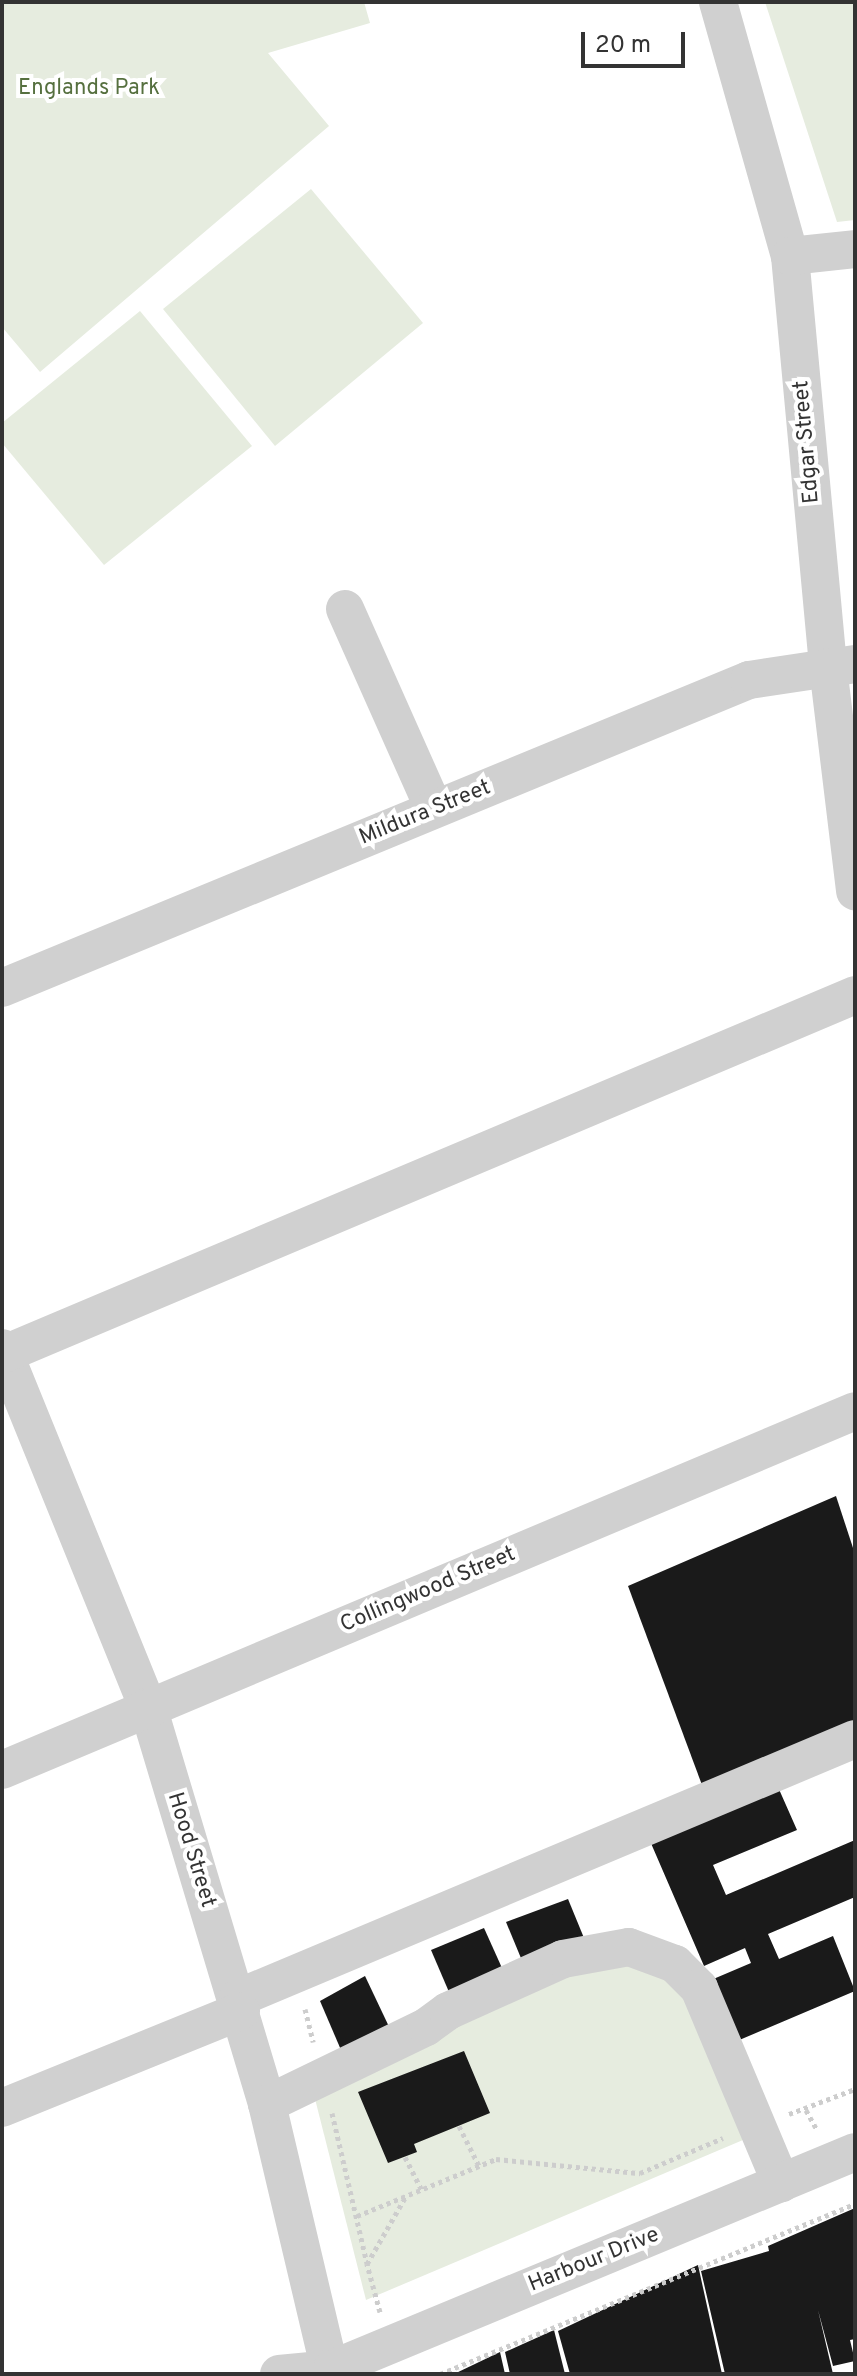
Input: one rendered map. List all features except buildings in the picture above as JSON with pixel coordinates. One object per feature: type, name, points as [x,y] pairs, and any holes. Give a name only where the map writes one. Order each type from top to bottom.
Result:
[{"type":"street","name":"Edgar Street","points":[[718,2],[790,256],[841,665],[855,891]]},
{"type":"street","points":[[790,256],[855,249]]},
{"type":"street","points":[[345,609],[434,809]]},
{"type":"street","name":"Mildura Street","points":[[2,988],[749,680],[841,665]]},
{"type":"street","points":[[3,1352],[855,995]]},
{"type":"street","name":"Hood Street","points":[[3,1352],[148,1707],[240,2005],[267,2104],[330,2372]]},
{"type":"street","name":"Collingwood Street","points":[[2,1770],[855,1411]]},
{"type":"street","points":[[2,2108],[855,1739]]},
{"type":"street","points":[[267,2104],[426,2027],[448,2011],[563,1959],[629,1947],[675,1964],[699,1988],[781,2183]]},
{"type":"street","name":"Harbour Drive","points":[[279,2374],[330,2372],[855,2152]]},
{"type":"path","points":[[381,2313],[357,2216],[496,2159],[640,2173],[758,2123],[806,2110],[855,2089]]},
{"type":"path","points":[[806,2110],[819,2134]]},
{"type":"path","points":[[459,2126],[479,2166]]},
{"type":"path","points":[[405,2157],[422,2191]]},
{"type":"path","points":[[367,2264],[406,2197]]},
{"type":"path","points":[[440,2374],[855,2204]]},
{"type":"green space","name":"Englands Park","points":[[2,2],[364,2],[370,23],[268,53],[329,126],[40,372],[2,327]]},
{"type":"green space","points":[[765,2],[855,2],[855,220],[837,222]]},
{"type":"green space","points":[[311,189],[423,323],[275,446],[163,309]]},
{"type":"green space","points":[[140,311],[252,446],[104,565],[2,443],[2,423]]},
{"type":"green space","points":[[606,1958],[673,1977],[750,2137],[366,2300],[313,2091]]}]
